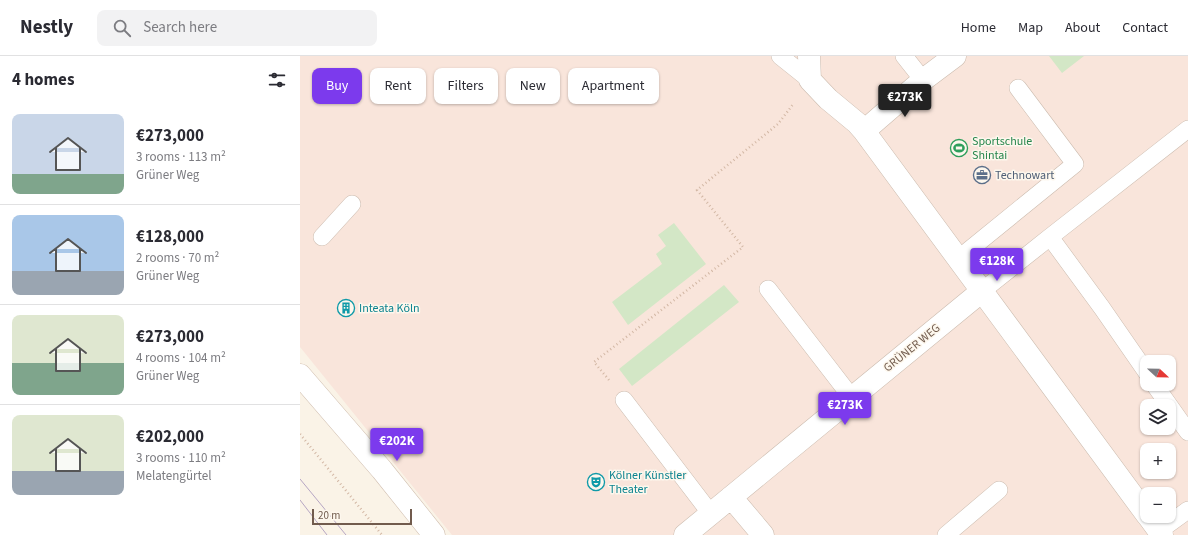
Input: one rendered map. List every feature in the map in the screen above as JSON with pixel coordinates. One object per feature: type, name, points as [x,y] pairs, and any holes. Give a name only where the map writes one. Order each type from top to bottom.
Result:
[{"type":"street","points":[[809,56],[810,80],[828,99],[857,123],[864,131],[1154,524]]},
{"type":"street","points":[[864,131],[923,80],[955,56]]},
{"type":"street","name":"GRÜNER WEG","points":[[685,535],[982,291]]},
{"type":"street","points":[[300,375],[382,470],[434,535]]},
{"type":"street","points":[[731,497],[763,535]]},
{"type":"lane","points":[[780,56],[810,80]]},
{"type":"lane","points":[[904,56],[923,80]]},
{"type":"lane","points":[[958,259],[1075,164],[1018,88]]},
{"type":"lane","points":[[982,291],[1188,129]]},
{"type":"lane","points":[[322,237],[352,204]]},
{"type":"lane","points":[[1050,237],[1140,363]]},
{"type":"lane","points":[[768,289],[852,398]]},
{"type":"lane","points":[[1159,391],[1188,432]]},
{"type":"lane","points":[[624,400],[711,514]]},
{"type":"lane","points":[[946,535],[999,490]]},
{"type":"lane","points":[[1154,524],[1188,510]]},
{"type":"path","points":[[624,400],[594,362],[743,247],[697,190],[778,124],[810,80]]},
{"type":"path","points":[[300,434],[382,535]]},
{"type":"shaded area","points":[[300,56],[1188,56],[1188,535],[452,535],[300,347]]},
{"type":"green space","points":[[1049,56],[1084,56],[1062,73]]},
{"type":"green space","points":[[674,223],[706,264],[628,325],[612,302],[662,264],[656,254],[666,246],[658,235]]},
{"type":"green space","points":[[724,285],[739,302],[632,386],[619,369]]},
{"type":"tram line","points":[[300,479],[346,535]]},
{"type":"tram line","points":[[300,500],[327,535]]},
{"type":"place","name":"Sportschule Shintai","points":[[959,148]]},
{"type":"place","name":"Technowart","points":[[982,175]]},
{"type":"place","name":"Inteata Köln","points":[[346,308]]},
{"type":"place","name":"Kölner Künstler Theater","points":[[596,482]]}]
